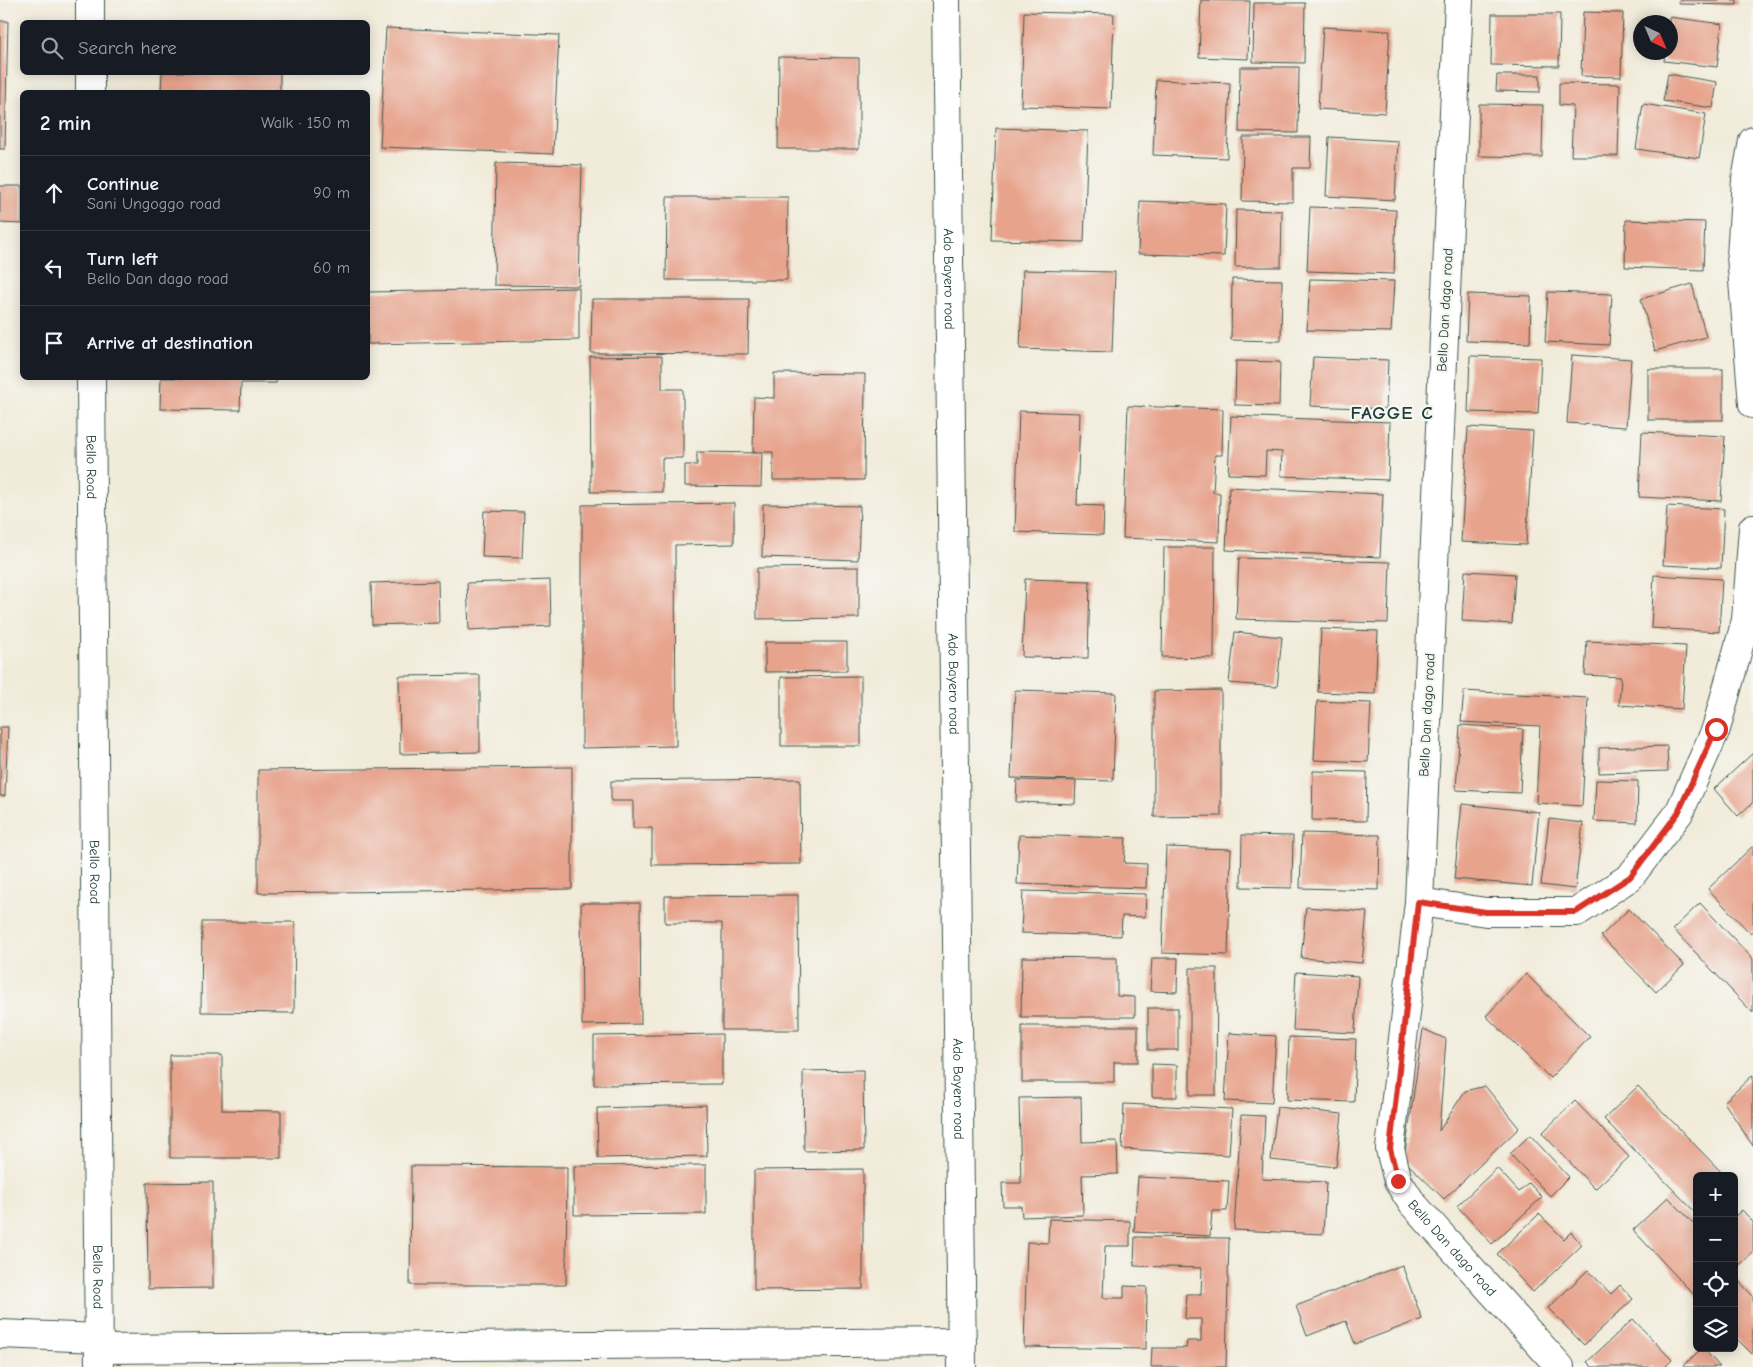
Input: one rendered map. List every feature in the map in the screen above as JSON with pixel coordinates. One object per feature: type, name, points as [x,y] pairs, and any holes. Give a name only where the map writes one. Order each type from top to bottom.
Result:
[{"type":"street","points":[[90,0],[90,20]]},
{"type":"street","name":"Ado Bayero road","points":[[946,0],[962,1354]]},
{"type":"street","name":"Bello Dan dago road","points":[[1459,0],[1418,902],[1390,1149],[1398,1181],[1412,1203],[1560,1367]]},
{"type":"street","points":[[90,75],[90,90]]},
{"type":"street","points":[[1753,141],[1746,180],[1741,256],[1753,404]]},
{"type":"street","name":"Bello Road","points":[[91,380],[94,961],[99,1351]]},
{"type":"street","points":[[1418,902],[1486,912],[1576,912],[1630,877],[1678,813],[1716,729],[1746,620],[1753,528]]},
{"type":"street","points":[[0,1334],[99,1351],[962,1354]]},
{"type":"building","points":[[1201,0],[1250,1],[1248,59],[1199,57]]},
{"type":"building","points":[[1679,0],[1737,0],[1737,5],[1679,4]]},
{"type":"building","points":[[1254,3],[1305,3],[1304,63],[1253,62]]},
{"type":"building","points":[[1024,12],[1114,14],[1111,109],[1021,106]]},
{"type":"building","points":[[1583,12],[1623,13],[1621,77],[1581,76]]},
{"type":"building","points":[[1492,14],[1560,14],[1559,66],[1491,65]]},
{"type":"building","points":[[1678,18],[1722,24],[1717,67],[1664,61],[1678,60]]},
{"type":"building","points":[[0,21],[8,21],[5,149],[0,149]]},
{"type":"building","points":[[1323,27],[1390,31],[1385,113],[1318,109]]},
{"type":"building","points":[[386,28],[559,35],[553,154],[380,147]]},
{"type":"building","points":[[779,57],[859,58],[859,149],[778,149]]},
{"type":"building","points":[[1240,67],[1299,67],[1298,133],[1239,132]]},
{"type":"building","points":[[1668,74],[1717,82],[1713,108],[1663,101]]},
{"type":"building","points":[[162,75],[280,75],[280,90],[161,90]]},
{"type":"building","points":[[1497,75],[1540,75],[1540,92],[1496,91]]},
{"type":"building","points":[[1156,80],[1230,83],[1227,158],[1153,155]]},
{"type":"building","points":[[1559,83],[1620,84],[1618,156],[1571,156],[1573,106],[1559,105]]},
{"type":"building","points":[[1479,104],[1543,105],[1542,157],[1479,156]]},
{"type":"building","points":[[1643,104],[1706,114],[1699,158],[1636,149]]},
{"type":"building","points":[[996,128],[1088,131],[1084,242],[992,240]]},
{"type":"building","points":[[1243,137],[1311,137],[1310,168],[1293,168],[1293,202],[1242,201]]},
{"type":"building","points":[[1329,137],[1398,141],[1395,200],[1326,196]]},
{"type":"building","points":[[496,163],[582,165],[579,286],[494,285]]},
{"type":"building","points":[[0,186],[20,186],[20,224],[0,223]]},
{"type":"building","points":[[667,197],[788,197],[787,280],[666,280]]},
{"type":"building","points":[[1140,201],[1226,204],[1224,256],[1138,254]]},
{"type":"building","points":[[1310,207],[1396,210],[1394,274],[1307,271]]},
{"type":"building","points":[[1236,210],[1282,211],[1281,267],[1235,267]]},
{"type":"building","points":[[1626,220],[1705,222],[1703,270],[1625,267]]},
{"type":"building","points":[[1023,270],[1115,272],[1112,352],[1020,349]]},
{"type":"building","points":[[1232,279],[1282,280],[1281,341],[1231,340]]},
{"type":"building","points":[[1310,279],[1394,281],[1391,332],[1307,330]]},
{"type":"building","points":[[1692,284],[1706,337],[1655,351],[1641,299]]},
{"type":"building","points":[[579,288],[579,340],[370,344],[370,292]]},
{"type":"building","points":[[1548,292],[1612,294],[1609,345],[1545,342]]},
{"type":"building","points":[[1468,294],[1531,296],[1530,343],[1466,341]]},
{"type":"building","points":[[592,299],[749,299],[748,354],[591,353]]},
{"type":"building","points":[[1572,355],[1631,359],[1626,427],[1567,423]]},
{"type":"building","points":[[662,356],[662,389],[683,389],[683,458],[662,458],[662,492],[591,492],[590,357]]},
{"type":"building","points":[[1470,356],[1541,358],[1538,414],[1468,412]]},
{"type":"building","points":[[1313,357],[1388,360],[1386,409],[1310,406]]},
{"type":"building","points":[[1236,361],[1280,362],[1279,406],[1235,405]]},
{"type":"building","points":[[1648,369],[1723,369],[1723,420],[1648,420]]},
{"type":"building","points":[[774,373],[865,374],[864,480],[773,480],[773,452],[753,452],[754,397],[774,398]]},
{"type":"building","points":[[161,380],[277,380],[276,383],[241,383],[240,410],[160,409]]},
{"type":"building","points":[[1128,406],[1223,409],[1222,455],[1215,455],[1213,492],[1220,493],[1219,542],[1123,538]]},
{"type":"building","points":[[1019,411],[1080,413],[1077,505],[1104,506],[1103,535],[1015,532]]},
{"type":"building","points":[[1231,416],[1390,422],[1388,480],[1281,476],[1282,452],[1266,451],[1265,475],[1228,474]]},
{"type":"building","points":[[1468,427],[1533,431],[1526,545],[1461,542]]},
{"type":"building","points":[[1642,432],[1725,436],[1721,501],[1639,497]]},
{"type":"building","points":[[697,452],[762,453],[761,487],[685,486],[685,465],[697,465]]},
{"type":"building","points":[[1229,487],[1383,494],[1380,557],[1226,550]]},
{"type":"building","points":[[734,503],[734,544],[675,545],[676,746],[582,748],[582,505]]},
{"type":"building","points":[[763,504],[860,506],[858,560],[762,557]]},
{"type":"building","points":[[1667,506],[1724,509],[1721,568],[1663,565]]},
{"type":"building","points":[[484,511],[524,512],[522,558],[482,557]]},
{"type":"building","points":[[1164,547],[1215,547],[1214,658],[1162,657]]},
{"type":"building","points":[[1239,558],[1390,562],[1388,623],[1236,619]]},
{"type":"building","points":[[859,567],[859,618],[757,619],[757,568]]},
{"type":"building","points":[[1465,571],[1515,574],[1512,624],[1462,621]]},
{"type":"building","points":[[1654,575],[1722,579],[1719,632],[1651,628]]},
{"type":"building","points":[[1025,579],[1090,581],[1088,658],[1022,657]]},
{"type":"building","points":[[550,580],[551,626],[469,630],[467,583]]},
{"type":"building","points":[[438,581],[439,623],[372,625],[371,583]]},
{"type":"building","points":[[1321,629],[1378,631],[1375,694],[1318,692]]},
{"type":"building","points":[[1235,632],[1282,637],[1277,687],[1229,683]]},
{"type":"building","points":[[1587,641],[1686,646],[1682,709],[1619,705],[1621,677],[1585,675]]},
{"type":"building","points":[[765,642],[847,642],[847,671],[765,672]]},
{"type":"building","points":[[480,675],[480,752],[400,754],[399,676]]},
{"type":"building","points":[[861,676],[861,746],[781,746],[781,677]]},
{"type":"building","points":[[1015,690],[1116,693],[1113,781],[1011,778]]},
{"type":"building","points":[[1221,690],[1221,816],[1154,817],[1154,691]]},
{"type":"building","points":[[1464,691],[1588,698],[1582,806],[1536,803],[1540,726],[1461,722]]},
{"type":"building","points":[[1317,701],[1371,703],[1368,762],[1314,760]]},
{"type":"building","points":[[1460,725],[1523,729],[1520,793],[1456,790]]},
{"type":"building","points":[[0,727],[8,727],[5,796],[0,796]]},
{"type":"building","points":[[1667,746],[1668,771],[1599,773],[1599,748]]},
{"type":"building","points":[[1753,753],[1753,802],[1738,816],[1714,789]]},
{"type":"building","points":[[572,767],[572,889],[258,893],[258,770]]},
{"type":"building","points":[[1313,771],[1367,772],[1366,821],[1312,820]]},
{"type":"building","points":[[800,779],[801,864],[652,865],[652,828],[633,828],[633,801],[611,801],[611,781]]},
{"type":"building","points":[[1017,780],[1076,781],[1075,804],[1016,802]]},
{"type":"building","points":[[1596,780],[1638,781],[1637,823],[1594,821]]},
{"type":"building","points":[[1462,804],[1539,812],[1532,886],[1454,879]]},
{"type":"building","points":[[1549,819],[1583,823],[1575,889],[1541,885]]},
{"type":"building","points":[[1302,833],[1380,835],[1379,890],[1300,888]]},
{"type":"building","points":[[1019,835],[1126,838],[1124,863],[1147,864],[1146,888],[1017,884]]},
{"type":"building","points":[[1242,835],[1293,836],[1292,888],[1241,887]]},
{"type":"building","points":[[1753,846],[1753,931],[1750,933],[1708,889]]},
{"type":"building","points":[[1166,847],[1231,849],[1228,955],[1162,953]]},
{"type":"building","points":[[1023,891],[1146,894],[1145,917],[1122,916],[1121,936],[1021,933]]},
{"type":"building","points":[[798,895],[799,1030],[722,1030],[722,923],[665,923],[665,896]]},
{"type":"building","points":[[581,903],[640,903],[641,1024],[582,1025]]},
{"type":"building","points":[[1700,903],[1753,959],[1753,1013],[1673,929]]},
{"type":"building","points":[[1306,907],[1367,912],[1362,963],[1301,958]]},
{"type":"building","points":[[1629,909],[1684,965],[1656,992],[1601,936]]},
{"type":"building","points":[[202,922],[295,922],[294,1013],[201,1012]]},
{"type":"building","points":[[1022,957],[1117,958],[1117,996],[1135,997],[1135,1017],[1021,1017]]},
{"type":"building","points":[[1152,958],[1178,958],[1177,992],[1150,991]]},
{"type":"building","points":[[1190,968],[1217,968],[1216,1095],[1190,1095]]},
{"type":"building","points":[[1296,972],[1358,976],[1355,1033],[1293,1030]]},
{"type":"building","points":[[1526,974],[1590,1037],[1550,1078],[1486,1016]]},
{"type":"building","points":[[1148,1008],[1178,1008],[1178,1050],[1148,1050]]},
{"type":"building","points":[[1022,1026],[1138,1026],[1138,1062],[1114,1062],[1114,1082],[1022,1082]]},
{"type":"building","points":[[1423,1029],[1446,1039],[1439,1131],[1465,1091],[1485,1086],[1519,1128],[1444,1199],[1404,1160]]},
{"type":"building","points":[[1229,1033],[1276,1036],[1272,1103],[1225,1101]]},
{"type":"building","points":[[722,1034],[722,1084],[594,1085],[594,1036]]},
{"type":"building","points":[[1289,1037],[1356,1039],[1354,1102],[1287,1100]]},
{"type":"building","points":[[170,1055],[222,1055],[222,1110],[281,1111],[281,1158],[170,1158]]},
{"type":"building","points":[[1152,1064],[1177,1065],[1177,1097],[1152,1097]]},
{"type":"building","points":[[863,1070],[864,1150],[804,1151],[803,1071]]},
{"type":"building","points":[[1753,1075],[1753,1146],[1724,1102]]},
{"type":"building","points":[[1638,1086],[1721,1172],[1693,1172],[1693,1210],[1604,1119]]},
{"type":"building","points":[[1081,1097],[1082,1142],[1117,1141],[1118,1174],[1082,1175],[1083,1215],[1022,1217],[1021,1206],[1003,1206],[1002,1183],[1021,1183],[1019,1098]]},
{"type":"building","points":[[1575,1101],[1629,1157],[1595,1189],[1542,1133]]},
{"type":"building","points":[[1124,1104],[1232,1109],[1229,1155],[1122,1149]]},
{"type":"building","points":[[706,1105],[707,1156],[598,1158],[597,1108]]},
{"type":"building","points":[[1277,1107],[1342,1114],[1336,1167],[1271,1160]]},
{"type":"building","points":[[1241,1115],[1265,1116],[1262,1179],[1326,1182],[1323,1234],[1234,1230]]},
{"type":"building","points":[[1530,1135],[1569,1177],[1550,1196],[1510,1154]]},
{"type":"building","points":[[706,1165],[706,1214],[574,1215],[574,1166]]},
{"type":"building","points":[[411,1166],[567,1167],[566,1285],[410,1285]]},
{"type":"building","points":[[1497,1168],[1519,1192],[1529,1183],[1542,1197],[1492,1244],[1457,1206]]},
{"type":"building","points":[[863,1169],[863,1289],[754,1290],[754,1170]]},
{"type":"building","points":[[1138,1177],[1229,1181],[1227,1211],[1212,1211],[1210,1236],[1134,1232]]},
{"type":"building","points":[[213,1182],[213,1288],[148,1289],[147,1183]]},
{"type":"building","points":[[1668,1197],[1693,1223],[1693,1294],[1633,1230]]},
{"type":"building","points":[[1742,1210],[1753,1222],[1753,1253],[1738,1266],[1738,1217],[1738,1214]]},
{"type":"building","points":[[1539,1214],[1564,1239],[1571,1232],[1582,1245],[1533,1292],[1497,1254]]},
{"type":"building","points":[[1049,1219],[1130,1221],[1130,1246],[1105,1246],[1103,1298],[1124,1298],[1124,1286],[1147,1287],[1146,1349],[1024,1347],[1027,1242],[1048,1243]]},
{"type":"building","points":[[1135,1237],[1229,1238],[1226,1367],[1151,1367],[1152,1348],[1186,1348],[1187,1341],[1201,1341],[1201,1319],[1185,1319],[1186,1294],[1201,1294],[1202,1268],[1134,1266]]},
{"type":"building","points":[[1402,1265],[1422,1319],[1355,1344],[1346,1321],[1307,1336],[1296,1306]]},
{"type":"building","points":[[1588,1270],[1611,1294],[1620,1285],[1633,1299],[1584,1345],[1548,1308]]},
{"type":"building","points":[[1738,1280],[1753,1296],[1753,1355],[1738,1340]]},
{"type":"building","points":[[1633,1319],[1672,1360],[1665,1367],[1592,1367],[1587,1362]]},
{"type":"building","points":[[1698,1352],[1707,1352],[1720,1367],[1682,1367]]},
{"type":"district","name":"FAGGE C","points":[[1392,413]]},
{"type":"route","points":[[1398,1181],[1390,1149],[1418,902],[1486,912],[1576,912],[1630,877],[1678,813],[1716,729]]}]
